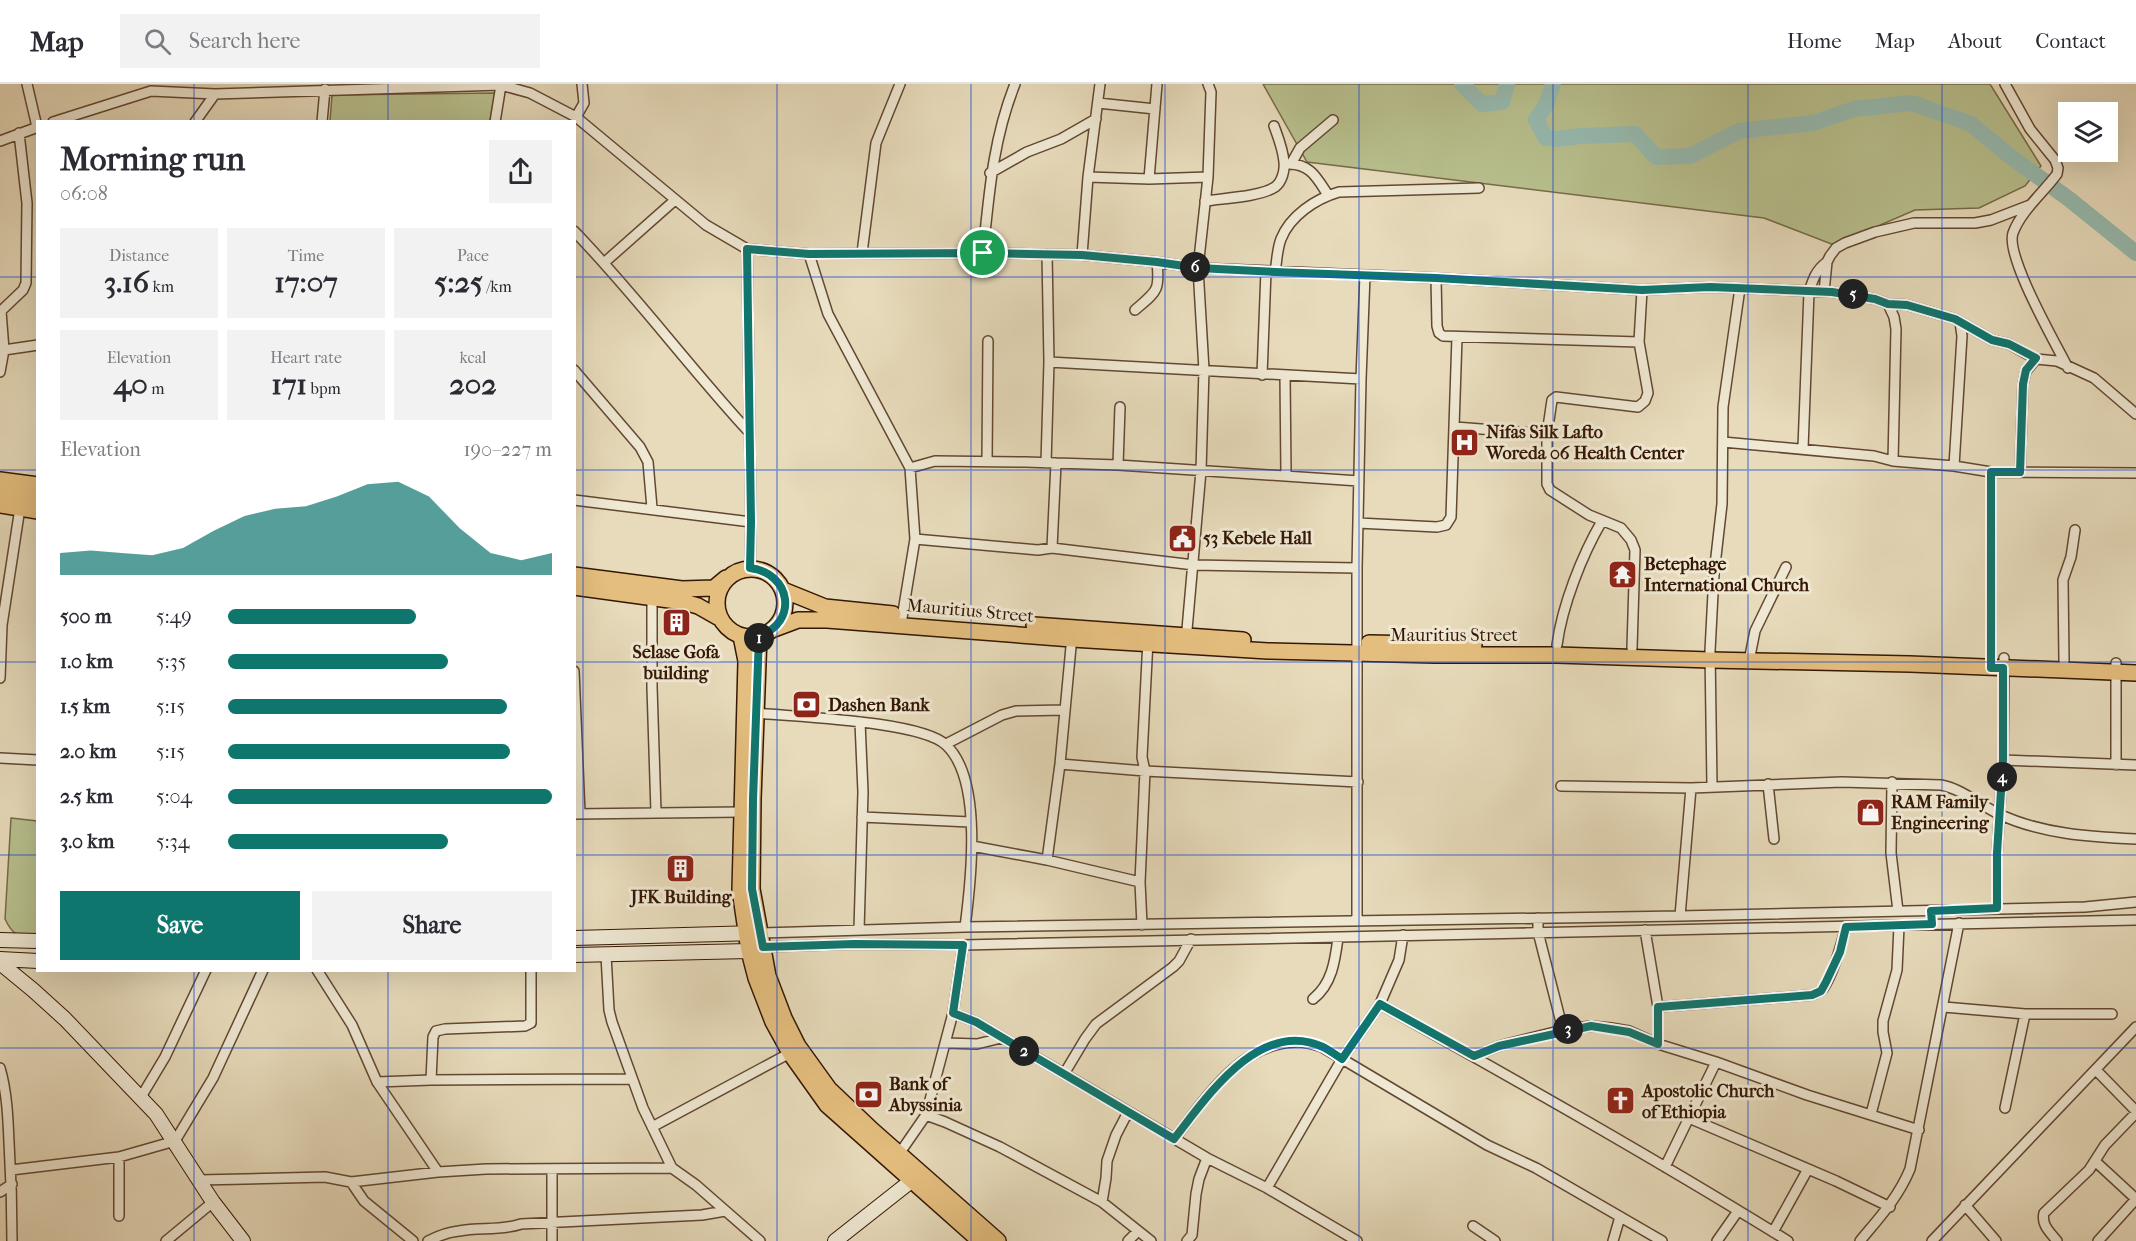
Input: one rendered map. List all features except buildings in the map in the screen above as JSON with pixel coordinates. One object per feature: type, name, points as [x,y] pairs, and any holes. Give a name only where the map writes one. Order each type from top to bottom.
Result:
[{"type":"main road","points":[[0,480],[36,485]]},
{"type":"main road","points":[[0,493],[36,499]]},
{"type":"main road","points":[[0,505],[36,511]]},
{"type":"main road","points":[[576,576],[652,591],[698,606],[721,619],[733,632],[741,636],[759,636],[774,629],[784,611],[785,600],[778,581],[770,574],[750,568],[739,570],[714,588],[701,590],[652,591],[576,587]]},
{"type":"main road","points":[[721,619],[717,608],[717,596],[722,585],[730,576]]},
{"type":"main road","name":"Mauritius Street","points":[[783,590],[825,607],[902,620]]},
{"type":"main road","name":"Mauritius Street","points":[[774,629],[798,621],[902,620],[1186,641],[1356,648],[1557,655],[1750,657],[1910,664],[2064,661],[2136,673]]},
{"type":"main road","points":[[741,636],[746,661],[741,890],[754,941],[784,1018],[798,1046],[829,1089],[899,1154],[917,1178],[980,1241]]},
{"type":"main road","points":[[759,636],[752,889],[756,978],[769,1011],[790,1053],[827,1105],[999,1241]]},
{"type":"main road","name":"Mauritius Street","points":[[1356,648],[1557,645],[1632,648],[1710,656]]},
{"type":"main road","name":"Mauritius Street","points":[[1997,663],[2116,668],[2136,663]]},
{"type":"street","points":[[27,84],[36,123]]},
{"type":"street","points":[[59,120],[151,91],[163,84]]},
{"type":"street","points":[[576,117],[584,103],[582,84]]},
{"type":"street","points":[[862,253],[876,143],[900,84]]},
{"type":"street","points":[[983,253],[990,173],[1003,113],[1015,84]]},
{"type":"street","points":[[1082,255],[1088,177],[1100,84]]},
{"type":"street","points":[[1149,179],[1157,84]]},
{"type":"street","points":[[1186,641],[1201,471],[1203,370],[1198,268],[1208,177],[1211,92],[1208,84]]},
{"type":"street","points":[[2005,84],[2030,129],[2055,160],[2058,168],[2057,174],[2048,187],[2016,225],[2012,236],[2013,251],[2039,315],[2068,368]]},
{"type":"street","points":[[151,91],[215,94],[232,88],[325,89],[501,85],[530,93],[576,117],[706,225],[747,249],[809,254],[1082,255],[1198,268],[1270,272],[1436,278],[1642,290],[1740,288],[1853,294],[1888,304],[1907,305],[1955,319],[1992,340],[2009,344],[2036,358],[2057,361],[2094,378],[2136,414]]},
{"type":"street","points":[[495,120],[501,85]]},
{"type":"street","points":[[322,120],[325,89]]},
{"type":"street","points":[[196,120],[215,94]]},
{"type":"street","points":[[1098,104],[1155,109]]},
{"type":"street","points":[[990,173],[1027,152],[1061,139],[1096,119]]},
{"type":"street","points":[[1205,201],[1265,191],[1276,186],[1300,148],[1333,120]]},
{"type":"street","points":[[1274,126],[1288,164]]},
{"type":"street","points":[[0,141],[36,127]]},
{"type":"street","points":[[0,372],[4,350],[1,311],[23,290],[26,283],[27,203],[19,133]]},
{"type":"street","points":[[1288,164],[1308,168],[1328,195]]},
{"type":"street","points":[[1088,177],[1149,179],[1208,177]]},
{"type":"street","points":[[1262,375],[1270,272],[1285,230],[1310,205],[1339,192],[1479,188]]},
{"type":"street","points":[[604,262],[675,200]]},
{"type":"street","points":[[1803,448],[1809,292],[1813,277],[1819,267],[1827,262],[1836,248],[1884,229],[1914,223],[1975,224],[2032,204]]},
{"type":"street","points":[[576,233],[604,262],[715,395],[749,432]]},
{"type":"street","points":[[747,249],[750,568]]},
{"type":"street","points":[[809,254],[828,314],[910,468],[915,539],[902,620]]},
{"type":"street","points":[[1047,254],[1053,548]]},
{"type":"street","points":[[1135,310],[1157,290],[1159,280],[1157,262]]},
{"type":"street","points":[[1824,292],[1827,262]]},
{"type":"street","points":[[1357,920],[1356,648],[1365,275]]},
{"type":"street","points":[[1436,278],[1437,326],[1439,333],[1443,336],[1639,342]]},
{"type":"street","points":[[1712,786],[1710,656],[1714,574],[1722,504],[1723,407],[1740,288]]},
{"type":"street","points":[[1632,648],[1635,550],[1631,540],[1621,528],[1602,521],[1550,490],[1547,484],[1547,434],[1552,400],[1556,397],[1638,407],[1642,405],[1648,393],[1639,342],[1642,290]]},
{"type":"street","points":[[1888,304],[1896,329],[1893,461]]},
{"type":"street","points":[[1954,466],[1962,336],[1960,322]]},
{"type":"street","points":[[1358,524],[1437,527],[1446,525],[1451,517],[1457,337]]},
{"type":"street","points":[[987,461],[988,341]]},
{"type":"street","points":[[4,350],[36,345]]},
{"type":"street","points":[[2020,472],[2023,384],[2026,370],[2036,358]]},
{"type":"street","points":[[1049,363],[1361,379]]},
{"type":"street","points":[[576,372],[640,447],[648,462],[652,508]]},
{"type":"street","points":[[1285,375],[1286,475]]},
{"type":"street","points":[[1118,465],[1120,407]]},
{"type":"street","points":[[1455,428],[1547,434]]},
{"type":"street","points":[[1723,442],[1884,457],[1893,461],[1954,466],[1991,472],[2136,473]]},
{"type":"street","points":[[910,468],[935,461],[987,461],[1118,465],[1359,481]]},
{"type":"street","points":[[1991,472],[1997,663],[2003,760],[1999,814],[1997,908]]},
{"type":"street","points":[[576,500],[751,522]]},
{"type":"street","points":[[0,678],[1,625],[20,508]]},
{"type":"street","points":[[1557,645],[1559,630],[1585,553],[1602,521]]},
{"type":"street","points":[[2064,661],[2063,580],[2071,557],[2075,530]]},
{"type":"street","points":[[915,539],[1038,550],[1053,548],[1194,565],[1357,568]]},
{"type":"street","points":[[1750,657],[1755,631],[1786,567]]},
{"type":"street","points":[[652,591],[656,812]]},
{"type":"street","points":[[1047,860],[1060,764],[1073,634]]},
{"type":"street","points":[[1142,925],[1140,882],[1145,771],[1142,757],[1149,638]]},
{"type":"street","points":[[2116,668],[2116,765]]},
{"type":"street","points":[[946,744],[1002,715],[1016,711],[1064,710]]},
{"type":"street","points":[[757,713],[879,724],[931,735],[946,744],[959,763],[968,792],[972,846],[971,882],[965,927]]},
{"type":"street","points":[[859,930],[862,817],[860,722]]},
{"type":"street","points":[[0,758],[36,760]]},
{"type":"street","points":[[2003,760],[2136,765]]},
{"type":"street","points":[[1060,764],[1145,771],[1358,782]]},
{"type":"street","points":[[576,766],[577,814],[741,812]]},
{"type":"street","points":[[1892,782],[1892,853],[1898,911]]},
{"type":"street","points":[[1561,786],[1691,788],[1892,782],[1948,786],[1999,814],[2042,829],[2136,839]]},
{"type":"street","points":[[1768,784],[1774,839]]},
{"type":"street","points":[[1680,916],[1691,788]]},
{"type":"street","points":[[862,817],[970,822]]},
{"type":"street","points":[[972,846],[1047,860],[1140,882]]},
{"type":"street","points":[[576,955],[606,955],[859,930],[2085,908],[2136,902]]},
{"type":"street","points":[[1931,911],[1932,924]]},
{"type":"street","points":[[1538,918],[1538,932],[1563,1030]]},
{"type":"street","points":[[576,938],[963,945],[2136,920]]},
{"type":"street","points":[[1860,1241],[1890,1207],[1910,1169],[1959,923]]},
{"type":"street","points":[[1871,1114],[1887,1053],[1883,1021],[1897,970],[1899,926]]},
{"type":"street","points":[[1658,1007],[1812,995],[1821,991],[1826,982],[1840,952],[1846,927]]},
{"type":"street","points":[[1645,930],[1658,1007],[1658,1044]]},
{"type":"street","points":[[1267,1188],[1342,1059],[1380,1004],[1399,960],[1403,935]]},
{"type":"street","points":[[1313,999],[1326,986],[1338,938]]},
{"type":"street","points":[[1064,1074],[1096,1024],[1173,967],[1179,961],[1191,939]]},
{"type":"street","points":[[0,940],[36,941]]},
{"type":"street","points":[[899,1154],[926,1115],[953,1013],[963,945]]},
{"type":"street","points":[[606,955],[609,1010],[632,1079],[672,1168],[696,1185],[760,1241]]},
{"type":"street","points":[[0,961],[36,961]]},
{"type":"street","points":[[0,961],[64,1019],[141,1097],[175,1141],[213,1202],[243,1241]]},
{"type":"street","points":[[141,1097],[165,1058],[205,972]]},
{"type":"street","points":[[11,1170],[119,1156],[175,1141],[213,1078],[262,972]]},
{"type":"street","points":[[318,972],[352,1025],[377,1082],[438,1172]]},
{"type":"street","points":[[431,1080],[433,1037],[436,1030],[525,1026],[531,1023],[531,972]]},
{"type":"street","points":[[1380,1004],[1474,1056],[1788,1241]]},
{"type":"street","points":[[1944,1007],[2025,1014],[2112,1014]]},
{"type":"street","points":[[953,1013],[976,1022],[1207,1158],[1267,1188],[1357,1241]]},
{"type":"street","points":[[2005,1108],[2025,1014]]},
{"type":"street","points":[[1474,1056],[1499,1046],[1563,1030],[1591,1026],[1611,1028],[1629,1032],[1807,1095],[1919,1130]]},
{"type":"street","points":[[1932,1241],[2136,1027]]},
{"type":"street","points":[[946,1043],[977,1044],[1001,1038]]},
{"type":"street","points":[[1174,1139],[1227,1075],[1252,1053],[1281,1043],[1303,1042],[1322,1047],[1487,1145],[1536,1168],[1662,1241]]},
{"type":"street","points":[[652,1127],[790,1053]]},
{"type":"street","points":[[1665,1167],[1716,1062]]},
{"type":"street","points":[[0,1068],[5,1159],[11,1170],[12,1184],[12,1241]]},
{"type":"street","points":[[2057,1241],[2044,1224],[2044,1213],[2096,1162],[2106,1145],[2136,1112],[2096,1070]]},
{"type":"street","points":[[377,1082],[632,1079]]},
{"type":"street","points":[[1102,1202],[1107,1161],[1116,1135],[1128,1112]]},
{"type":"street","points":[[926,1115],[1000,1147],[1102,1202],[1151,1241]]},
{"type":"street","points":[[1689,1118],[1890,1207]]},
{"type":"street","points":[[119,1156],[119,1216]]},
{"type":"street","points":[[1187,1241],[1192,1235],[1199,1179],[1207,1158]]},
{"type":"street","points":[[2096,1162],[2136,1199],[2098,1241]]},
{"type":"street","points":[[199,1180],[325,1177],[351,1182],[486,1169],[672,1168]]},
{"type":"street","points":[[552,1169],[552,1241]]},
{"type":"street","points":[[1773,1232],[1808,1169]]},
{"type":"street","points":[[835,1241],[917,1178]]},
{"type":"street","points":[[351,1182],[364,1202],[413,1241]]},
{"type":"street","points":[[0,1192],[12,1184]]},
{"type":"street","points":[[166,1241],[213,1202]]},
{"type":"street","points":[[1965,1205],[1996,1241]]},
{"type":"street","points":[[428,1241],[460,1230],[508,1228],[521,1224],[552,1222],[702,1215],[725,1211]]},
{"type":"street","points":[[1717,1241],[1738,1211]]},
{"type":"street","points":[[1613,1241],[1620,1217]]},
{"type":"street","points":[[1473,1226],[1495,1241]]},
{"type":"street","points":[[1337,1241],[1339,1231]]},
{"type":"street","points":[[1128,1241],[1137,1232]]},
{"type":"green space","points":[[1263,84],[1990,84],[2041,166],[2025,186],[1979,208],[1915,210],[1834,245],[1764,218],[1307,162]]},
{"type":"green space","points":[[495,93],[490,120],[330,120],[332,95]]},
{"type":"green space","points":[[11,818],[36,821],[36,936],[14,933],[5,919]]},
{"type":"waterway","points":[[1462,84],[1482,104],[1502,102],[1507,84]]},
{"type":"waterway","points":[[1553,84],[1546,105],[1536,120],[1546,138],[1635,134],[1656,157],[1690,156],[1739,131],[1813,123],[1854,109],[1912,103],[1971,124],[2136,253]]},
{"type":"place","name":"Nifas Silk Lafto Woreda 06 Health Center","points":[[1465,442]]},
{"type":"place","name":"53 Kebele Hall","points":[[1182,538]]},
{"type":"place","name":"Betephage International Church","points":[[1623,574]]},
{"type":"place","name":"Selase Gofa building","points":[[676,623]]},
{"type":"place","name":"Dashen Bank","points":[[807,705]]},
{"type":"place","name":"RAM Family Engineering","points":[[1870,812]]},
{"type":"place","name":"JFK Building","points":[[681,868]]},
{"type":"place","name":"Bank of Abyssinia","points":[[868,1094]]},
{"type":"place","name":"Apostolic Church of Ethiopia","points":[[1621,1101]]},
{"type":"route","points":[[747,249],[809,254],[983,253],[1082,255],[1198,268],[1642,290],[1710,287],[1853,294],[1888,304],[1907,305],[1955,319],[1992,340],[2009,344],[2036,358],[2026,370],[2023,384],[2020,472],[1991,472],[1991,668],[2003,668],[2003,760],[1997,853],[1997,908],[1931,911],[1932,924],[1846,927],[1840,952],[1821,991],[1812,995],[1658,1007],[1658,1044],[1629,1032],[1591,1026],[1563,1030],[1499,1046],[1474,1056],[1380,1004],[1342,1059],[1322,1047],[1303,1042],[1281,1043],[1252,1053],[1234,1067],[1174,1139],[976,1022],[953,1013],[963,945],[854,944],[763,947],[752,889],[759,636],[774,629],[784,611],[785,600],[778,581],[770,574],[750,568],[747,249]]}]
